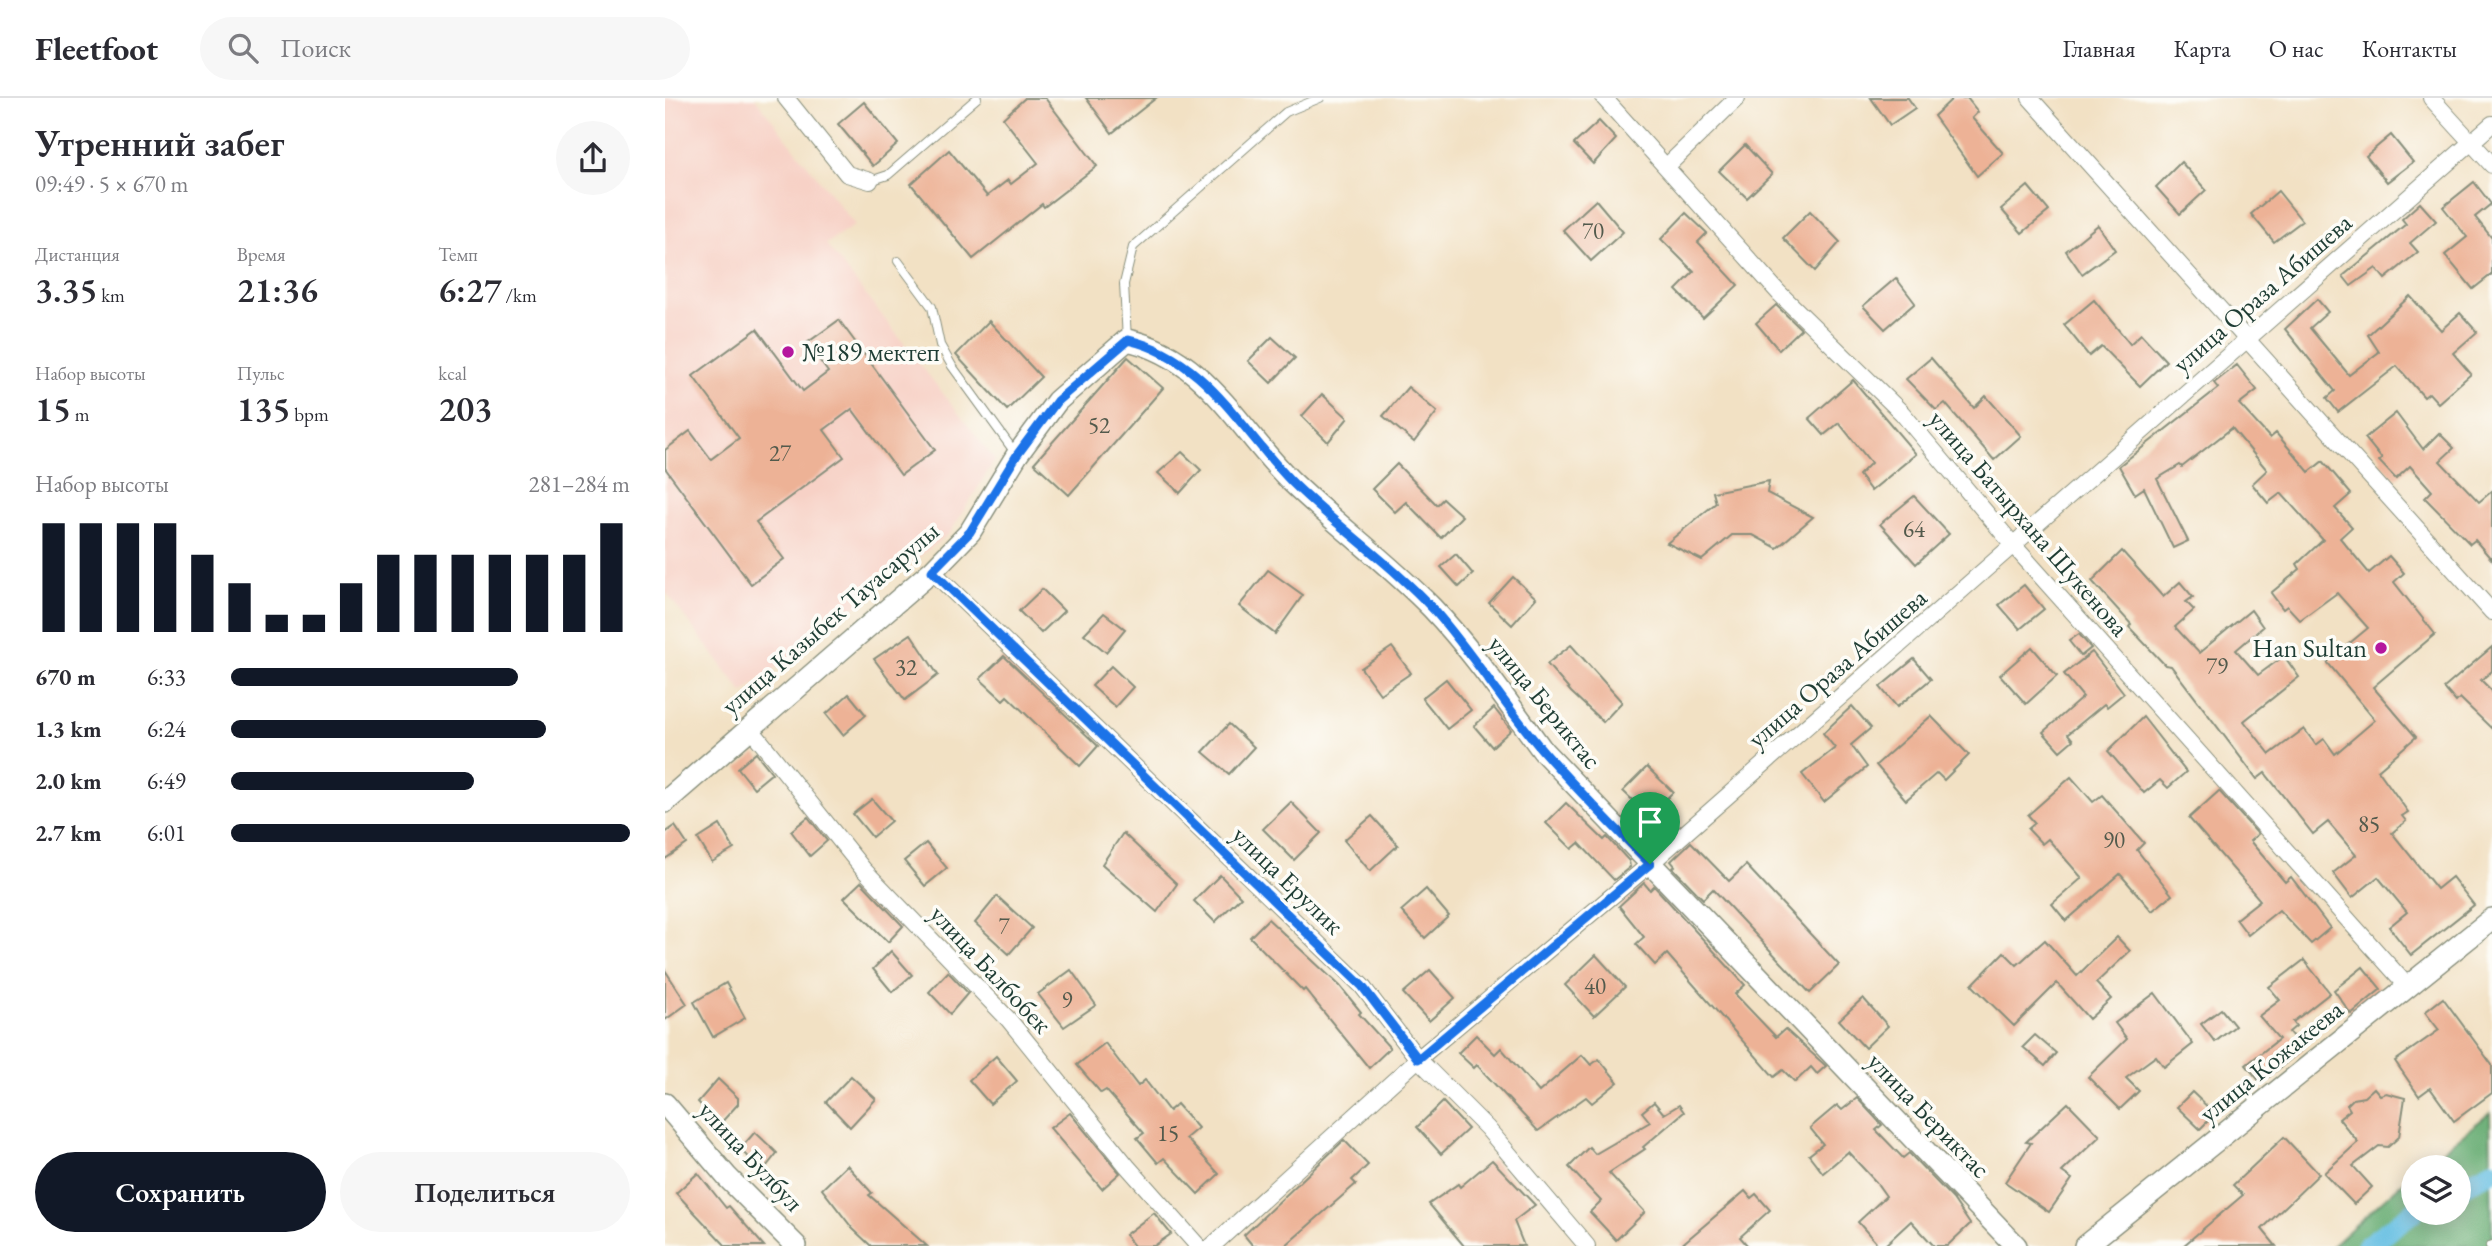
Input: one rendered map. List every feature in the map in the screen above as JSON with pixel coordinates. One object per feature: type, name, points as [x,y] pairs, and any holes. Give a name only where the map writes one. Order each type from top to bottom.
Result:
[{"type":"street","points":[[786,98],[847,174],[870,181]]},
{"type":"street","name":"улица Батырхана Шукенова","points":[[1604,98],[1779,293],[1902,413],[2014,546],[2409,988]]},
{"type":"street","points":[[1667,166],[1737,98]]},
{"type":"street","points":[[2030,98],[2492,612]]},
{"type":"street","points":[[2431,98],[2492,165]]},
{"type":"street","name":"улица Ораза Абишева","points":[[1212,1246],[1418,1059],[1650,864],[2492,124]]},
{"type":"street","name":"улица Казыбек Тауасарулы","points":[[665,802],[932,571],[970,532],[1017,455],[1057,401],[1128,340]]},
{"type":"street","name":"улица Бериктас","points":[[1128,340],[1148,344],[1203,378],[1293,482],[1373,550],[1433,609],[1482,668],[1543,751],[2016,1246]]},
{"type":"street","name":"улица Ерулик","points":[[932,571],[1362,986],[1418,1059],[1487,1128],[1587,1246]]},
{"type":"street","name":"улица Балбобек","points":[[749,727],[863,869],[1009,1020],[1127,1166],[1198,1246]]},
{"type":"street","name":"улица Кожакеева","points":[[2085,1246],[2492,919]]},
{"type":"street","name":"улица Булбул","points":[[665,1104],[727,1177],[796,1246]]},
{"type":"lane","points":[[870,181],[888,175],[977,98]]},
{"type":"lane","points":[[1128,340],[1124,284],[1133,247],[1286,112],[1320,98]]},
{"type":"lane","points":[[898,261],[932,307],[940,345],[951,366],[1017,455]]},
{"type":"shaded area","name":"№189 мектеп","points":[[665,98],[755,98],[855,225],[826,244],[995,460],[950,533],[743,693],[665,591]]},
{"type":"green space","points":[[2490,1113],[2492,1246],[2332,1246],[2401,1184],[2401,1225],[2471,1225],[2471,1155],[2436,1155]]},
{"type":"building","points":[[1025,98],[1045,98],[1097,166],[1044,207],[1042,204],[973,259],[911,184],[949,150],[987,196],[1008,180],[1011,184],[1038,163],[1003,118]]},
{"type":"building","points":[[1086,98],[1156,98],[1112,133]]},
{"type":"building","points":[[1871,98],[1908,98],[1915,108],[1890,125]]},
{"type":"building","points":[[1953,98],[1967,98],[1978,112],[1972,118],[2003,153],[1977,176],[1934,116]]},
{"type":"building","points":[[864,102],[898,144],[873,166],[838,124]]},
{"type":"building","points":[[1599,121],[1616,139],[1593,164],[1574,144]]},
{"type":"building","points":[[2391,135],[2413,162],[2387,182],[2366,156]]},
{"type":"building","points":[[1745,145],[1772,174],[1747,198],[1719,171]]},
{"type":"building","points":[[2181,162],[2206,190],[2180,214],[2156,187]]},
{"type":"building","points":[[2474,182],[2491,204],[2475,217],[2492,238],[2492,274],[2473,289],[2445,255],[2467,237],[2443,207]]},
{"type":"building","points":[[2028,186],[2049,211],[2022,233],[2001,209]]},
{"type":"building","points":[[2278,191],[2302,221],[2274,242],[2251,214]]},
{"type":"building","points":[[1596,200],[1623,232],[1591,261],[1563,230]]},
{"type":"building","points":[[2420,203],[2436,221],[2410,243],[2418,252],[2385,279],[2376,268],[2351,286],[2343,276],[2406,224],[2402,219]]},
{"type":"building","points":[[1810,211],[1840,242],[1815,271],[1783,238]]},
{"type":"building","points":[[1686,213],[1707,233],[1698,242],[1738,285],[1703,318],[1676,290],[1694,272],[1661,239]]},
{"type":"building","points":[[2098,225],[2115,250],[2082,274],[2066,251]]},
{"type":"building","points":[[1896,278],[1915,303],[1885,329],[1863,306]]},
{"type":"building","points":[[2410,296],[2441,330],[2460,313],[2477,332],[2453,353],[2471,374],[2438,403],[2429,393],[2424,397],[2397,366],[2338,412],[2327,398],[2335,391],[2285,329],[2317,299],[2328,312],[2310,328],[2349,375],[2379,352],[2368,335]]},
{"type":"building","points":[[2094,300],[2130,344],[2141,334],[2166,361],[2140,386],[2101,346],[2089,356],[2064,325]]},
{"type":"building","points":[[1776,305],[1801,329],[1779,350],[1756,323]]},
{"type":"building","points":[[839,320],[935,450],[901,475],[852,409],[824,430],[844,457],[756,522],[784,559],[751,584],[665,468],[665,450],[690,431],[711,459],[739,438],[693,376],[757,329],[803,391],[828,372],[807,343]]},
{"type":"building","points":[[989,321],[1041,377],[1007,410],[956,355]]},
{"type":"building","points":[[1272,337],[1295,358],[1271,383],[1248,361]]},
{"type":"building","points":[[1128,357],[1163,388],[1069,495],[1034,463]]},
{"type":"building","points":[[1931,358],[1974,408],[1986,396],[2021,436],[1994,460],[1945,403],[1936,410],[1906,379]]},
{"type":"building","points":[[2237,365],[2257,390],[2239,404],[2270,438],[2276,433],[2309,472],[2323,461],[2351,494],[2335,508],[2352,527],[2340,538],[2369,573],[2389,556],[2404,573],[2394,582],[2435,634],[2373,687],[2416,737],[2378,770],[2408,812],[2402,816],[2406,821],[2392,833],[2437,889],[2452,877],[2474,905],[2411,955],[2389,927],[2407,912],[2378,877],[2352,898],[2333,873],[2356,855],[2328,822],[2313,834],[2265,773],[2257,779],[2171,666],[2165,665],[2129,627],[2131,624],[2092,581],[2122,551],[2163,597],[2180,582],[2193,597],[2186,602],[2194,610],[2175,627],[2199,653],[2251,610],[2263,627],[2236,650],[2258,675],[2284,656],[2299,677],[2244,721],[2270,754],[2304,729],[2316,745],[2324,739],[2335,754],[2375,720],[2327,662],[2368,628],[2337,593],[2300,620],[2287,606],[2283,609],[2271,593],[2300,569],[2297,564],[2323,540],[2281,493],[2268,503],[2252,484],[2267,470],[2232,428],[2182,467],[2180,465],[2157,479],[2188,541],[2173,548],[2144,488],[2135,494],[2119,466],[2218,388],[2214,383]]},
{"type":"building","points":[[1853,380],[1916,454],[1871,491],[1859,475],[1871,463],[1839,423],[1824,435],[1809,418]]},
{"type":"building","points":[[1408,387],[1437,412],[1414,442],[1383,416]]},
{"type":"building","points":[[1322,394],[1348,418],[1328,442],[1302,416]]},
{"type":"building","points":[[2396,413],[2423,449],[2439,433],[2454,448],[2440,461],[2479,502],[2492,491],[2492,560],[2475,540],[2470,544],[2425,498],[2432,491],[2410,466],[2396,479],[2379,461],[2382,459],[2365,438]]},
{"type":"building","points":[[1182,452],[1201,470],[1180,493],[1158,473]]},
{"type":"building","points":[[1397,464],[1437,505],[1443,499],[1462,516],[1441,538],[1406,502],[1395,512],[1372,489]]},
{"type":"building","points":[[1769,481],[1767,493],[1813,517],[1777,548],[1753,535],[1732,535],[1702,560],[1667,543],[1716,503],[1713,492]]},
{"type":"building","points":[[1914,496],[1949,534],[1916,564],[1880,524]]},
{"type":"building","points":[[1456,554],[1473,574],[1459,587],[1441,567]]},
{"type":"building","points":[[1268,570],[1303,595],[1275,634],[1239,606]]},
{"type":"building","points":[[1513,577],[1536,598],[1512,625],[1489,603]]},
{"type":"building","points":[[2024,585],[2044,609],[2020,629],[1999,605]]},
{"type":"building","points":[[1042,589],[1064,611],[1041,633],[1019,611]]},
{"type":"building","points":[[1104,613],[1125,629],[1106,652],[1084,634]]},
{"type":"building","points":[[911,634],[938,675],[905,700],[874,659]]},
{"type":"building","points":[[2079,634],[2091,648],[2081,656],[2069,641]]},
{"type":"building","points":[[1571,645],[1622,702],[1603,722],[1571,692],[1547,664]]},
{"type":"building","points":[[1392,647],[1411,673],[1380,694],[1361,668]]},
{"type":"building","points":[[2032,647],[2057,676],[2026,704],[2000,675]]},
{"type":"building","points":[[2492,647],[2492,671],[2481,680],[2492,691],[2492,729],[2460,698],[2456,702],[2444,688]]},
{"type":"building","points":[[2092,652],[2124,693],[2107,707],[2104,704],[2068,734],[2073,740],[2060,751],[2043,732],[2083,697],[2064,674]]},
{"type":"building","points":[[1004,656],[1098,746],[1080,766],[1007,696],[1003,700],[980,679]]},
{"type":"building","points":[[1914,659],[1931,679],[1897,707],[1880,687]]},
{"type":"building","points":[[1111,666],[1133,687],[1115,707],[1092,686]]},
{"type":"building","points":[[1446,679],[1471,710],[1447,729],[1422,698]]},
{"type":"building","points":[[849,694],[866,715],[843,735],[826,714]]},
{"type":"building","points":[[1852,706],[1871,728],[1851,745],[1867,767],[1824,802],[1802,774],[1835,748],[1823,733]]},
{"type":"building","points":[[1494,708],[1511,730],[1492,747],[1474,726]]},
{"type":"building","points":[[1931,716],[1969,755],[1944,780],[1937,773],[1906,800],[1876,765]]},
{"type":"building","points":[[2143,717],[2186,772],[2168,788],[2160,780],[2144,793],[2108,751]]},
{"type":"building","points":[[1229,724],[1254,747],[1229,774],[1203,752]]},
{"type":"building","points":[[756,753],[772,773],[754,788],[738,768]]},
{"type":"building","points":[[1647,767],[1673,792],[1649,816],[1623,791]]},
{"type":"building","points":[[2071,777],[2093,802],[2102,795],[2144,843],[2137,850],[2172,895],[2152,911],[2120,874],[2066,921],[2052,904],[2082,878],[2048,839],[2042,844],[2028,829],[2035,823],[2028,815]]},
{"type":"building","points":[[2219,791],[2258,834],[2250,841],[2285,882],[2291,877],[2330,928],[2311,944],[2279,910],[2248,935],[2236,919],[2260,900],[2189,818]]},
{"type":"building","points":[[872,799],[891,821],[872,837],[853,814]]},
{"type":"building","points":[[1291,802],[1321,833],[1294,860],[1263,829]]},
{"type":"building","points":[[1566,803],[1604,840],[1607,837],[1629,861],[1630,867],[1614,880],[1579,843],[1572,849],[1546,823]]},
{"type":"building","points":[[1372,816],[1398,845],[1370,871],[1344,840]]},
{"type":"building","points":[[808,817],[827,841],[810,856],[791,831]]},
{"type":"building","points":[[720,825],[734,849],[712,862],[698,839]]},
{"type":"building","points":[[675,826],[687,844],[665,859],[665,833]]},
{"type":"building","points":[[1123,833],[1177,884],[1157,912],[1102,864]]},
{"type":"building","points":[[1691,842],[1729,881],[1746,865],[1839,965],[1810,993],[1713,889],[1703,899],[1673,868],[1675,866],[1671,861]]},
{"type":"building","points":[[926,843],[947,868],[925,886],[904,861]]},
{"type":"building","points":[[1220,875],[1241,897],[1215,922],[1194,901]]},
{"type":"building","points":[[861,882],[903,926],[888,942],[844,898]]},
{"type":"building","points":[[1644,883],[1650,890],[1654,886],[1745,985],[1735,994],[1776,1037],[1785,1029],[1826,1066],[1817,1074],[1811,1067],[1795,1082],[1783,1070],[1774,1077],[1667,954],[1655,965],[1636,944],[1644,937],[1619,906]]},
{"type":"building","points":[[1426,889],[1449,916],[1425,938],[1401,911]]},
{"type":"building","points":[[997,896],[1032,928],[1009,954],[975,923]]},
{"type":"building","points":[[1268,919],[1340,986],[1361,1012],[1359,1014],[1390,1048],[1369,1068],[1305,989],[1303,991],[1250,937]]},
{"type":"building","points":[[2117,937],[2130,951],[2096,983],[2111,999],[2089,1019],[2057,983],[2014,1026],[1972,985],[2004,952],[2017,965],[2045,940],[2077,976]]},
{"type":"building","points":[[891,951],[912,975],[892,992],[873,969]]},
{"type":"building","points":[[1596,955],[1625,987],[1594,1016],[1565,985]]},
{"type":"building","points":[[2304,960],[2330,993],[2293,1022],[2296,1026],[2289,1032],[2303,1049],[2261,1083],[2246,1065],[2279,1039],[2259,1016],[2280,1000],[2269,987]]},
{"type":"building","points":[[2363,967],[2381,989],[2351,1014],[2334,990]]},
{"type":"building","points":[[665,970],[687,1004],[665,1020]]},
{"type":"building","points":[[1071,970],[1096,1005],[1064,1027],[1038,994]]},
{"type":"building","points":[[1430,970],[1455,998],[1429,1021],[1403,993]]},
{"type":"building","points":[[948,972],[968,993],[950,1014],[929,992]]},
{"type":"building","points":[[726,983],[745,1018],[713,1037],[694,1002]]},
{"type":"building","points":[[2155,993],[2193,1044],[2164,1067],[2156,1056],[2126,1078],[2139,1091],[2120,1109],[2088,1077],[2127,1039],[2115,1023]]},
{"type":"building","points":[[1863,998],[1888,1026],[1865,1048],[1839,1020]]},
{"type":"building","points":[[2443,998],[2492,1065],[2492,1093],[2454,1121],[2430,1088],[2419,1096],[2395,1061],[2439,1030],[2425,1012]]},
{"type":"building","points":[[2221,1009],[2235,1026],[2215,1042],[2201,1024]]},
{"type":"building","points":[[1476,1035],[1495,1054],[1501,1048],[1539,1092],[1582,1055],[1591,1065],[1599,1059],[1618,1082],[1592,1103],[1586,1097],[1538,1131],[1477,1065],[1474,1068],[1458,1053]]},
{"type":"building","points":[[2035,1035],[2056,1053],[2045,1066],[2023,1047]]},
{"type":"building","points":[[1105,1043],[1138,1086],[1145,1080],[1169,1111],[1177,1104],[1198,1128],[1186,1138],[1219,1174],[1198,1194],[1164,1158],[1158,1163],[1137,1138],[1144,1133],[1106,1090],[1101,1093],[1077,1065]]},
{"type":"building","points":[[996,1056],[1017,1081],[990,1104],[969,1080]]},
{"type":"building","points":[[851,1076],[876,1099],[850,1127],[826,1102]]},
{"type":"building","points":[[718,1079],[738,1098],[738,1104],[719,1125],[698,1102]]},
{"type":"building","points":[[2374,1088],[2380,1095],[2386,1093],[2405,1098],[2399,1137],[2388,1147],[2379,1146],[2353,1166],[2372,1187],[2354,1204],[2324,1173],[2358,1142],[2339,1119],[2350,1110],[2347,1105],[2353,1099],[2364,1097]]},
{"type":"building","points":[[2192,1092],[2215,1114],[2200,1129],[2177,1107]]},
{"type":"building","points":[[1857,1098],[1882,1125],[1876,1130],[1903,1158],[1909,1153],[1953,1199],[1970,1224],[1947,1246],[1934,1246],[1911,1221],[1884,1246],[1879,1246],[1858,1222],[1886,1196],[1876,1182],[1848,1152],[1823,1173],[1809,1155],[1823,1144],[1810,1128],[1837,1105],[1842,1110]]},
{"type":"building","points":[[1443,1102],[1468,1129],[1441,1154],[1417,1127]]},
{"type":"building","points":[[1654,1102],[1664,1114],[1679,1105],[1684,1112],[1643,1147],[1645,1149],[1609,1173],[1645,1212],[1616,1240],[1590,1212],[1601,1201],[1569,1167],[1589,1147],[1595,1154],[1650,1122],[1642,1112]]},
{"type":"building","points":[[2068,1103],[2100,1136],[2062,1172],[2072,1179],[2049,1212],[2005,1182],[2031,1143],[2026,1142]]},
{"type":"building","points":[[1070,1113],[1120,1173],[1102,1189],[1050,1128]]},
{"type":"building","points":[[755,1132],[777,1153],[762,1172],[740,1149]]},
{"type":"building","points":[[2284,1137],[2319,1174],[2262,1229],[2276,1246],[2183,1246],[2243,1195],[2233,1185]]},
{"type":"building","points":[[1344,1140],[1368,1165],[1352,1180],[1356,1184],[1285,1246],[1253,1246],[1244,1235]]},
{"type":"building","points":[[1492,1160],[1535,1205],[1514,1221],[1524,1246],[1464,1246],[1429,1204],[1458,1184],[1460,1187]]},
{"type":"building","points":[[847,1165],[872,1193],[869,1195],[927,1246],[871,1246],[853,1229],[822,1189]]},
{"type":"building","points":[[698,1173],[726,1208],[729,1206],[764,1246],[726,1246],[676,1193]]},
{"type":"building","points":[[1745,1191],[1751,1198],[1756,1194],[1770,1210],[1740,1237],[1748,1246],[1680,1246]]},
{"type":"building","points":[[1154,1213],[1171,1234],[1154,1246],[1134,1246],[1125,1235]]},
{"type":"waterway","points":[[2471,1182],[2492,1171]]},
{"type":"waterway","points":[[2367,1246],[2401,1221]]},
{"type":"place","name":"№189 мектеп","points":[[788,352]]},
{"type":"place","name":"Han Sultan","points":[[2381,648]]},
{"type":"route","points":[[1128,340],[1148,344],[1203,378],[1293,482],[1373,550],[1433,609],[1482,668],[1543,751],[1650,864],[1418,1059],[1362,986],[932,571],[970,532],[1017,455],[1057,401],[1128,340]]}]
